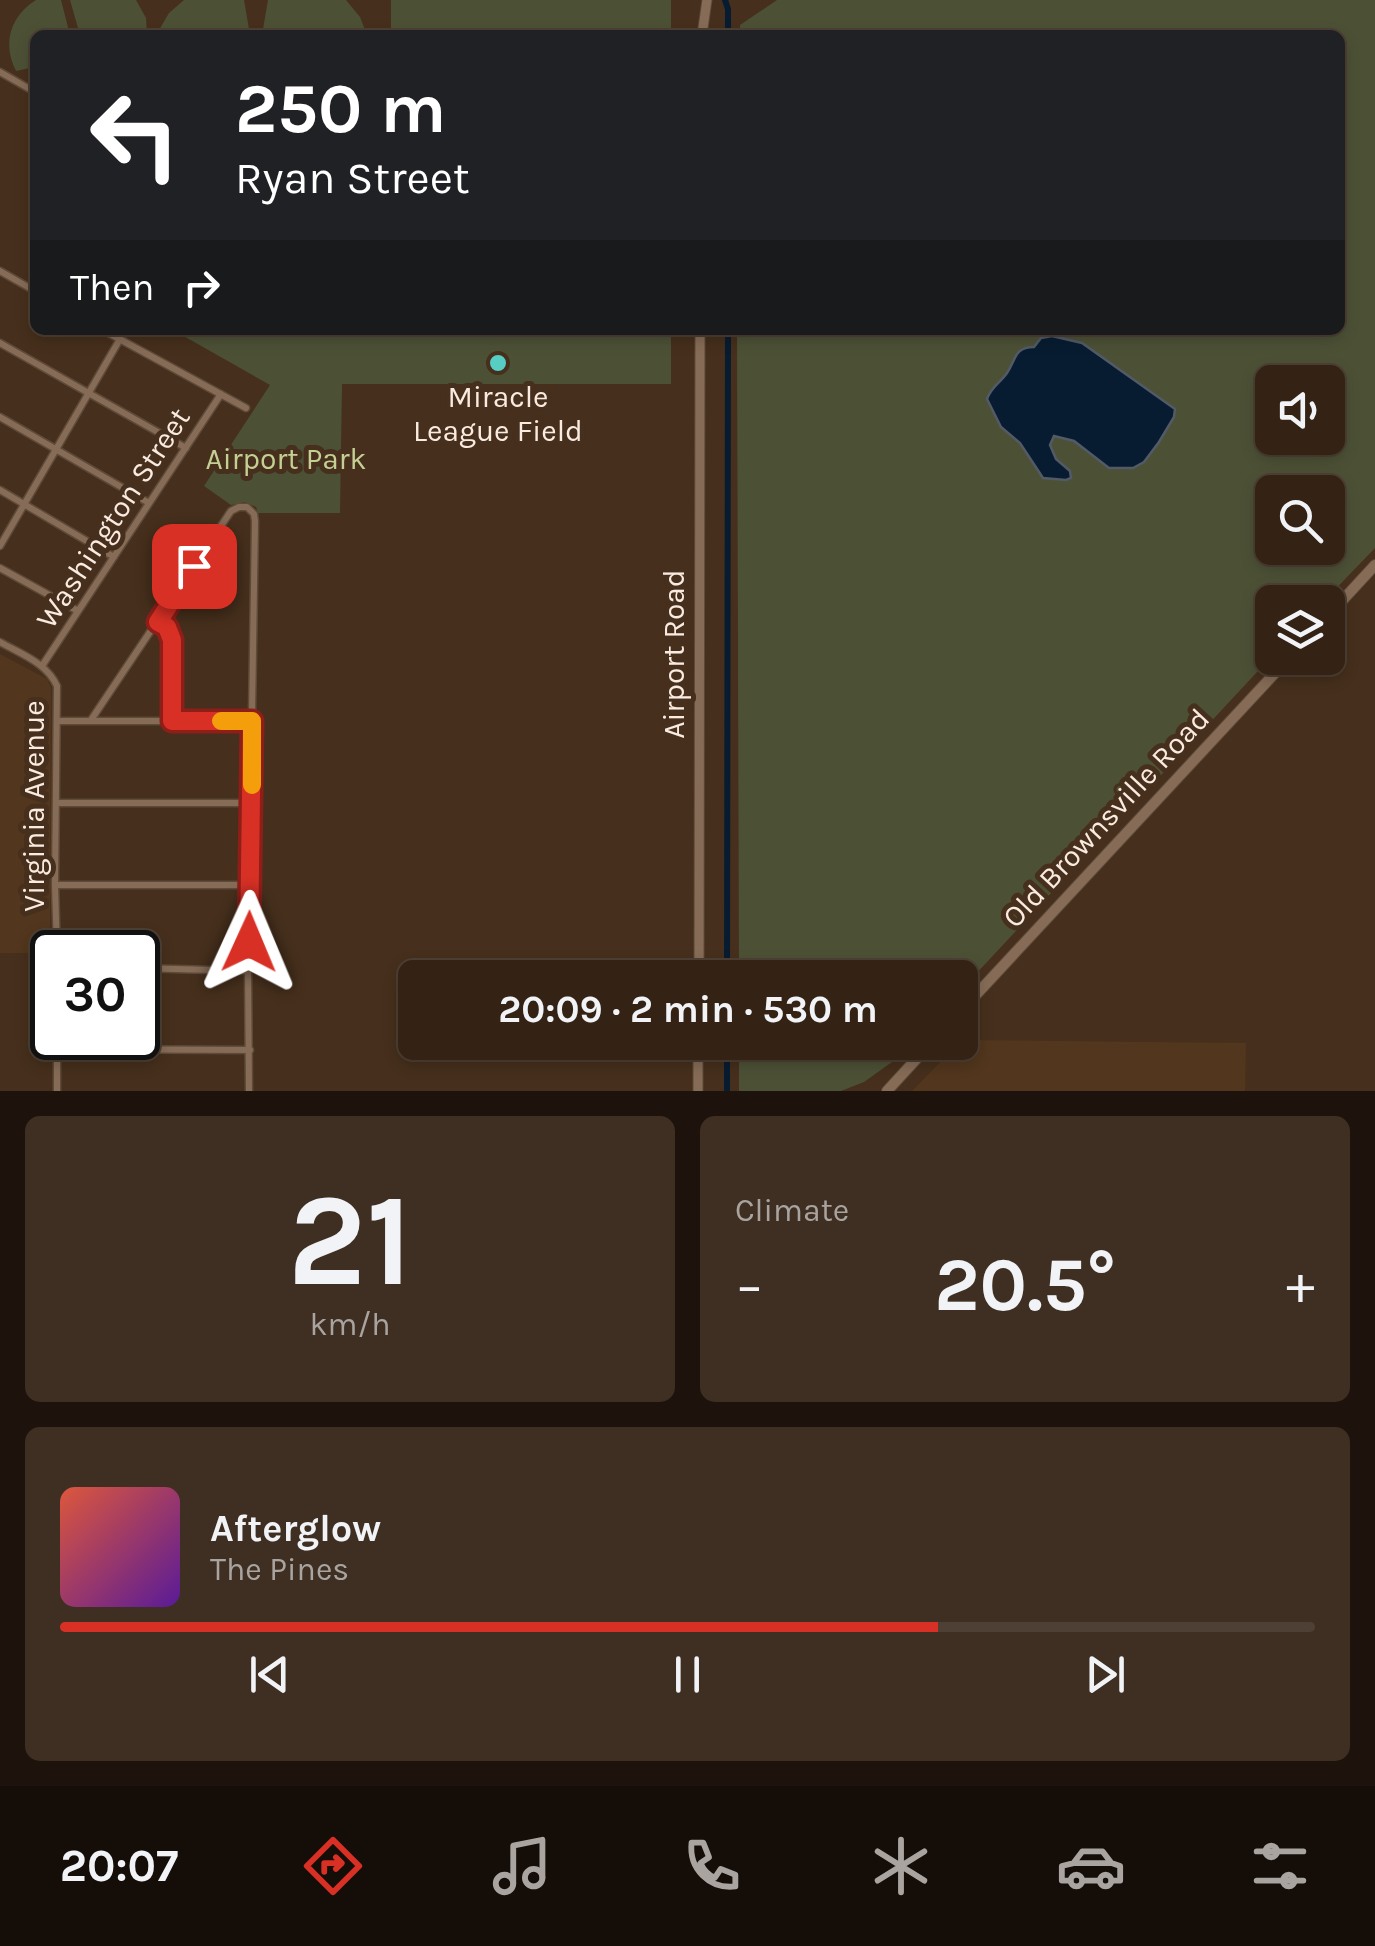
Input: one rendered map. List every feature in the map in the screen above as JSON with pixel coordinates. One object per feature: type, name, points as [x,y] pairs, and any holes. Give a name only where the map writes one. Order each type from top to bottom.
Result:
[{"type":"main road","points":[[1345,598],[1375,565]]},
{"type":"main road","name":"Old Brownsville Road","points":[[978,993],[1273,675]]},
{"type":"main road","points":[[887,1091],[915,1060]]},
{"type":"street","points":[[703,30],[706,0]]},
{"type":"street","points":[[0,72],[30,89]]},
{"type":"street","points":[[0,270],[30,288]]},
{"type":"street","points":[[113,335],[246,408]]},
{"type":"street","name":"Airport Road","points":[[698,960],[700,335]]},
{"type":"street","points":[[0,546],[120,339]]},
{"type":"street","points":[[0,343],[186,448]]},
{"type":"street","name":"Washington Street","points":[[42,666],[221,394]]},
{"type":"street","points":[[0,417],[149,503]]},
{"type":"street","points":[[0,490],[114,557]]},
{"type":"street","points":[[90,720],[231,511],[247,507],[255,521],[248,971],[250,1091]]},
{"type":"street","points":[[0,568],[78,612]]},
{"type":"street","points":[[158,622],[167,627],[172,640],[172,721]]},
{"type":"street","points":[[0,642],[42,666]]},
{"type":"street","name":"Virginia Avenue","points":[[42,666],[58,686],[57,930]]},
{"type":"street","points":[[101,702],[108,720]]},
{"type":"street","points":[[58,721],[252,721]]},
{"type":"street","points":[[57,803],[252,803]]},
{"type":"street","points":[[56,885],[250,885]]},
{"type":"street","points":[[160,969],[248,971]]},
{"type":"street","points":[[160,1050],[250,1050]]},
{"type":"street","points":[[57,1060],[57,1091]]},
{"type":"street","points":[[698,1060],[698,1091]]},
{"type":"shaded area","points":[[0,654],[47,679],[51,688],[50,930],[30,930],[30,953],[0,953]]},
{"type":"shaded area","points":[[978,1040],[1246,1043],[1245,1091],[912,1091],[942,1060],[978,1060]]},
{"type":"green space","points":[[36,0],[61,0],[69,30],[30,30],[30,68],[16,71],[9,41],[15,22]]},
{"type":"green space","points":[[70,0],[136,0],[146,18],[147,30],[79,30]]},
{"type":"green space","points":[[184,0],[244,0],[249,30],[159,30],[169,13]]},
{"type":"green space","points":[[268,0],[346,0],[365,30],[263,30]]},
{"type":"green space","points":[[391,0],[671,0],[671,30],[391,30]]},
{"type":"green space","points":[[777,0],[1375,0],[1375,548],[1339,585],[1255,585],[1255,674],[978,972],[978,960],[739,960],[737,335],[1345,335],[1345,30],[740,30],[740,25]]},
{"type":"green space","name":"Airport Park","points":[[182,335],[671,335],[671,384],[342,384],[340,513],[258,513],[256,507],[245,502],[231,505],[204,486],[270,385]]},
{"type":"green space","points":[[739,1060],[895,1060],[864,1082],[841,1091],[739,1091]]},
{"type":"water","points":[[1052,336],[1082,343],[1175,409],[1174,417],[1144,462],[1133,468],[1109,468],[1074,441],[1054,436],[1050,445],[1071,478],[1043,478],[1020,443],[1001,427],[987,399],[989,395],[1019,352]]},
{"type":"waterway","points":[[725,0],[728,30]]},
{"type":"waterway","points":[[727,960],[728,335]]},
{"type":"waterway","points":[[727,1060],[727,1091]]},
{"type":"slow traffic","points":[[221,721],[252,721],[252,785]]},
{"type":"place","name":"Miracle League Field","points":[[498,363]]},
{"type":"route","points":[[194,566],[158,622],[171,632],[172,721],[252,721],[249,942]]}]
